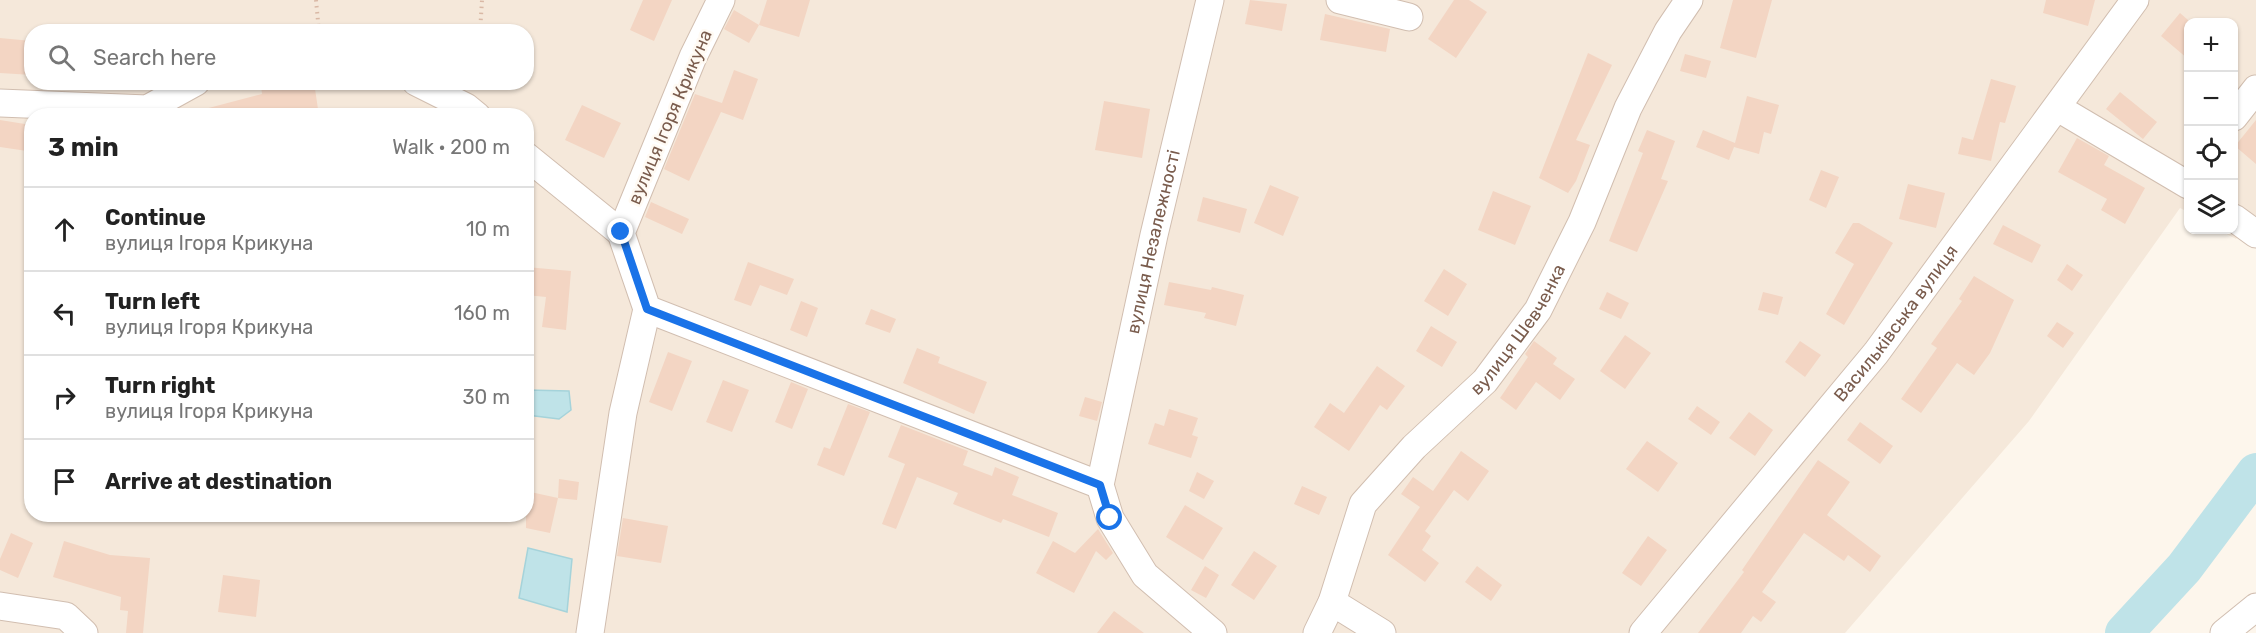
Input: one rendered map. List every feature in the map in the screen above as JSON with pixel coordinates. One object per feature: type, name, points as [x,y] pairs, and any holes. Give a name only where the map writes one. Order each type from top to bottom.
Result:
[{"type":"street","name":"вулиця Ігоря Крикуна","points":[[621,232],[693,57],[721,0]]},
{"type":"street","name":"вулиця Незалежності","points":[[1100,485],[1154,235],[1210,0]]},
{"type":"street","points":[[1340,0],[1409,17]]},
{"type":"street","name":"вулиця Шевченка","points":[[1317,633],[1332,602],[1363,504],[1414,447],[1485,381],[1538,310],[1582,222],[1628,108],[1668,31],[1689,0]]},
{"type":"street","name":"Васильківська вулиця","points":[[1643,633],[1876,353],[2058,108],[2135,0]]},
{"type":"street","points":[[2238,112],[2256,89]]},
{"type":"street","points":[[149,108],[181,90]]},
{"type":"street","points":[[432,90],[467,108]]},
{"type":"street","points":[[0,103],[122,108]]},
{"type":"street","points":[[2058,108],[2184,178]]},
{"type":"street","points":[[534,162],[621,232],[647,309],[623,413],[590,633]]},
{"type":"street","points":[[2238,221],[2256,234]]},
{"type":"street","points":[[647,309],[1100,485],[1110,518],[1145,575],[1213,633]]},
{"type":"street","points":[[1332,602],[1382,633]]},
{"type":"street","points":[[0,606],[66,616],[84,633]]},
{"type":"street","points":[[2224,633],[2256,607]]},
{"type":"path","points":[[316,0],[318,24]]},
{"type":"path","points":[[480,24],[482,0]]},
{"type":"shaded area","points":[[0,0],[2256,0],[2256,216],[2236,239],[2227,234],[2238,234],[2238,18],[2184,18],[2184,210],[2180,208],[2029,421],[1845,633],[0,633]]},
{"type":"water","points":[[534,390],[569,391],[571,410],[559,419],[534,416]]},
{"type":"water","points":[[528,548],[572,559],[567,612],[519,598]]},
{"type":"building","points":[[643,0],[672,0],[654,41],[630,30]]},
{"type":"building","points":[[767,0],[810,0],[799,37],[759,25]]},
{"type":"building","points":[[1250,0],[1287,4],[1282,31],[1245,24]]},
{"type":"building","points":[[1454,0],[1469,0],[1487,12],[1456,58],[1428,39]]},
{"type":"building","points":[[1733,0],[1772,0],[1756,58],[1720,48]]},
{"type":"building","points":[[2046,0],[2095,0],[2088,26],[2043,13]]},
{"type":"building","points":[[734,10],[759,25],[749,43],[724,29]]},
{"type":"building","points":[[2180,13],[2186,18],[2184,56],[2161,36]]},
{"type":"building","points":[[1325,14],[1390,29],[1386,52],[1320,40]]},
{"type":"building","points":[[0,38],[24,40],[24,74],[0,73]]},
{"type":"building","points":[[1588,53],[1612,65],[1576,140],[1590,145],[1576,181],[1568,193],[1539,178]]},
{"type":"building","points":[[1685,54],[1711,61],[1706,78],[1680,71]]},
{"type":"building","points":[[734,70],[758,79],[743,120],[721,112],[689,181],[664,169],[695,94],[722,103]]},
{"type":"building","points":[[1991,79],[2016,86],[2005,123],[2000,122],[1991,161],[1958,154],[1962,137],[1973,140]]},
{"type":"building","points":[[262,90],[315,90],[318,108],[209,108],[262,94]]},
{"type":"building","points":[[2120,92],[2157,122],[2143,139],[2106,109]]},
{"type":"building","points":[[1747,96],[1779,105],[1771,134],[1764,132],[1759,154],[1734,147],[1729,160],[1696,147],[1703,130],[1735,143]]},
{"type":"building","points":[[1104,101],[1150,109],[1142,158],[1095,150]]},
{"type":"building","points":[[582,105],[621,123],[604,158],[565,140]]},
{"type":"building","points":[[0,120],[24,124],[24,151],[0,147]]},
{"type":"building","points":[[2256,120],[2256,164],[2238,149],[2238,142]]},
{"type":"building","points":[[1647,130],[1675,141],[1661,179],[1668,181],[1637,252],[1609,241],[1643,153],[1638,151]]},
{"type":"building","points":[[2077,138],[2109,156],[2104,165],[2145,188],[2125,224],[2101,210],[2107,199],[2058,172]]},
{"type":"building","points":[[1821,170],[1839,177],[1826,208],[1809,200]]},
{"type":"building","points":[[1908,184],[1945,193],[1936,228],[1899,219]]},
{"type":"building","points":[[1270,185],[1299,197],[1283,236],[1254,223]]},
{"type":"building","points":[[1493,191],[1531,206],[1515,245],[1478,230]]},
{"type":"building","points":[[1203,197],[1247,209],[1240,233],[1197,221]]},
{"type":"building","points":[[651,202],[689,219],[682,234],[645,217]]},
{"type":"building","points":[[1853,223],[1859,223],[1893,243],[1844,325],[1826,314],[1854,264],[1835,253]]},
{"type":"building","points":[[2003,225],[2041,245],[2032,263],[1993,244]]},
{"type":"building","points":[[748,262],[794,279],[787,295],[760,285],[751,306],[734,300]]},
{"type":"building","points":[[2067,264],[2083,275],[2072,291],[2057,280]]},
{"type":"building","points":[[534,268],[571,271],[566,330],[542,327],[546,297],[534,296]]},
{"type":"building","points":[[1444,269],[1467,284],[1448,316],[1424,301]]},
{"type":"building","points":[[1974,276],[2014,300],[1990,353],[1974,375],[1957,363],[1921,413],[1901,399],[1937,348],[1931,344],[1962,301],[1959,299]]},
{"type":"building","points":[[1169,282],[1211,290],[1212,287],[1244,295],[1236,326],[1204,318],[1206,313],[1164,305]]},
{"type":"building","points":[[1607,292],[1629,303],[1621,319],[1599,309]]},
{"type":"building","points":[[1763,292],[1783,297],[1778,315],[1758,310]]},
{"type":"building","points":[[801,301],[818,308],[807,337],[790,330]]},
{"type":"building","points":[[871,309],[896,319],[890,333],[865,324]]},
{"type":"building","points":[[2057,322],[2074,333],[2063,348],[2047,336]]},
{"type":"building","points":[[1431,326],[1457,342],[1442,367],[1416,351]]},
{"type":"building","points":[[1625,335],[1651,353],[1625,389],[1600,371]]},
{"type":"building","points":[[1534,341],[1557,358],[1553,364],[1575,379],[1560,400],[1536,382],[1516,410],[1500,398],[1528,357],[1525,354]]},
{"type":"building","points":[[1800,341],[1821,355],[1805,377],[1785,362]]},
{"type":"building","points":[[917,348],[940,357],[938,363],[987,382],[974,414],[903,383]]},
{"type":"building","points":[[668,352],[692,361],[672,411],[649,402]]},
{"type":"building","points":[[1377,366],[1405,386],[1387,410],[1380,405],[1349,451],[1314,427],[1330,403],[1344,413]]},
{"type":"building","points":[[723,380],[749,390],[732,432],[706,422]]},
{"type":"building","points":[[791,382],[808,389],[792,429],[775,422]]},
{"type":"building","points":[[1085,397],[1102,402],[1097,421],[1079,416]]},
{"type":"building","points":[[848,404],[870,412],[844,476],[817,465],[824,447],[830,449]]},
{"type":"building","points":[[1697,406],[1720,422],[1711,435],[1688,419]]},
{"type":"building","points":[[1169,409],[1198,418],[1192,435],[1198,437],[1191,458],[1148,444],[1155,423],[1164,426]]},
{"type":"building","points":[[1749,412],[1773,430],[1755,456],[1729,438]]},
{"type":"building","points":[[1860,422],[1893,446],[1880,464],[1847,440]]},
{"type":"building","points":[[901,425],[968,451],[963,465],[992,476],[995,467],[1019,477],[1012,495],[1058,513],[1049,537],[1003,519],[1001,523],[953,504],[958,493],[917,477],[896,529],[882,524],[905,464],[888,457]]},
{"type":"building","points":[[1647,441],[1678,463],[1658,492],[1626,469]]},
{"type":"building","points":[[1461,451],[1489,471],[1468,501],[1454,490],[1425,531],[1431,536],[1422,550],[1439,563],[1425,582],[1388,555],[1420,507],[1401,494],[1413,477],[1433,491]]},
{"type":"building","points":[[1818,460],[1850,482],[1827,515],[1881,556],[1870,572],[1848,555],[1844,561],[1804,533],[1762,592],[1776,602],[1761,622],[1753,616],[1741,633],[1698,633],[1744,572],[1742,570]]},
{"type":"building","points":[[1197,472],[1214,481],[1204,499],[1189,491]]},
{"type":"building","points":[[559,479],[579,482],[577,500],[558,498]]},
{"type":"building","points":[[1302,486],[1327,497],[1319,515],[1294,504]]},
{"type":"building","points":[[534,493],[558,498],[550,533],[526,528],[526,522],[534,522]]},
{"type":"building","points":[[1185,505],[1223,528],[1203,560],[1166,537]]},
{"type":"building","points":[[623,518],[668,526],[661,563],[617,556]]},
{"type":"building","points":[[1098,529],[1113,553],[1106,560],[1096,551],[1074,593],[1036,573],[1053,541],[1075,553]]},
{"type":"building","points":[[11,533],[33,543],[18,578],[0,570],[0,559]]},
{"type":"building","points":[[1648,536],[1667,550],[1641,586],[1622,573]]},
{"type":"building","points":[[64,541],[110,555],[150,558],[143,633],[126,633],[128,611],[120,610],[121,597],[53,577]]},
{"type":"building","points":[[1254,551],[1277,566],[1254,600],[1231,585]]},
{"type":"building","points":[[1205,566],[1219,575],[1206,598],[1191,590]]},
{"type":"building","points":[[1477,566],[1502,585],[1491,601],[1465,582]]},
{"type":"building","points":[[223,575],[260,580],[256,617],[218,612]]},
{"type":"building","points":[[1114,611],[1144,633],[1097,633]]},
{"type":"waterway","points":[[2124,633],[2184,568],[2256,472]]},
{"type":"route","points":[[621,232],[647,309],[1100,485],[1110,518]]}]
